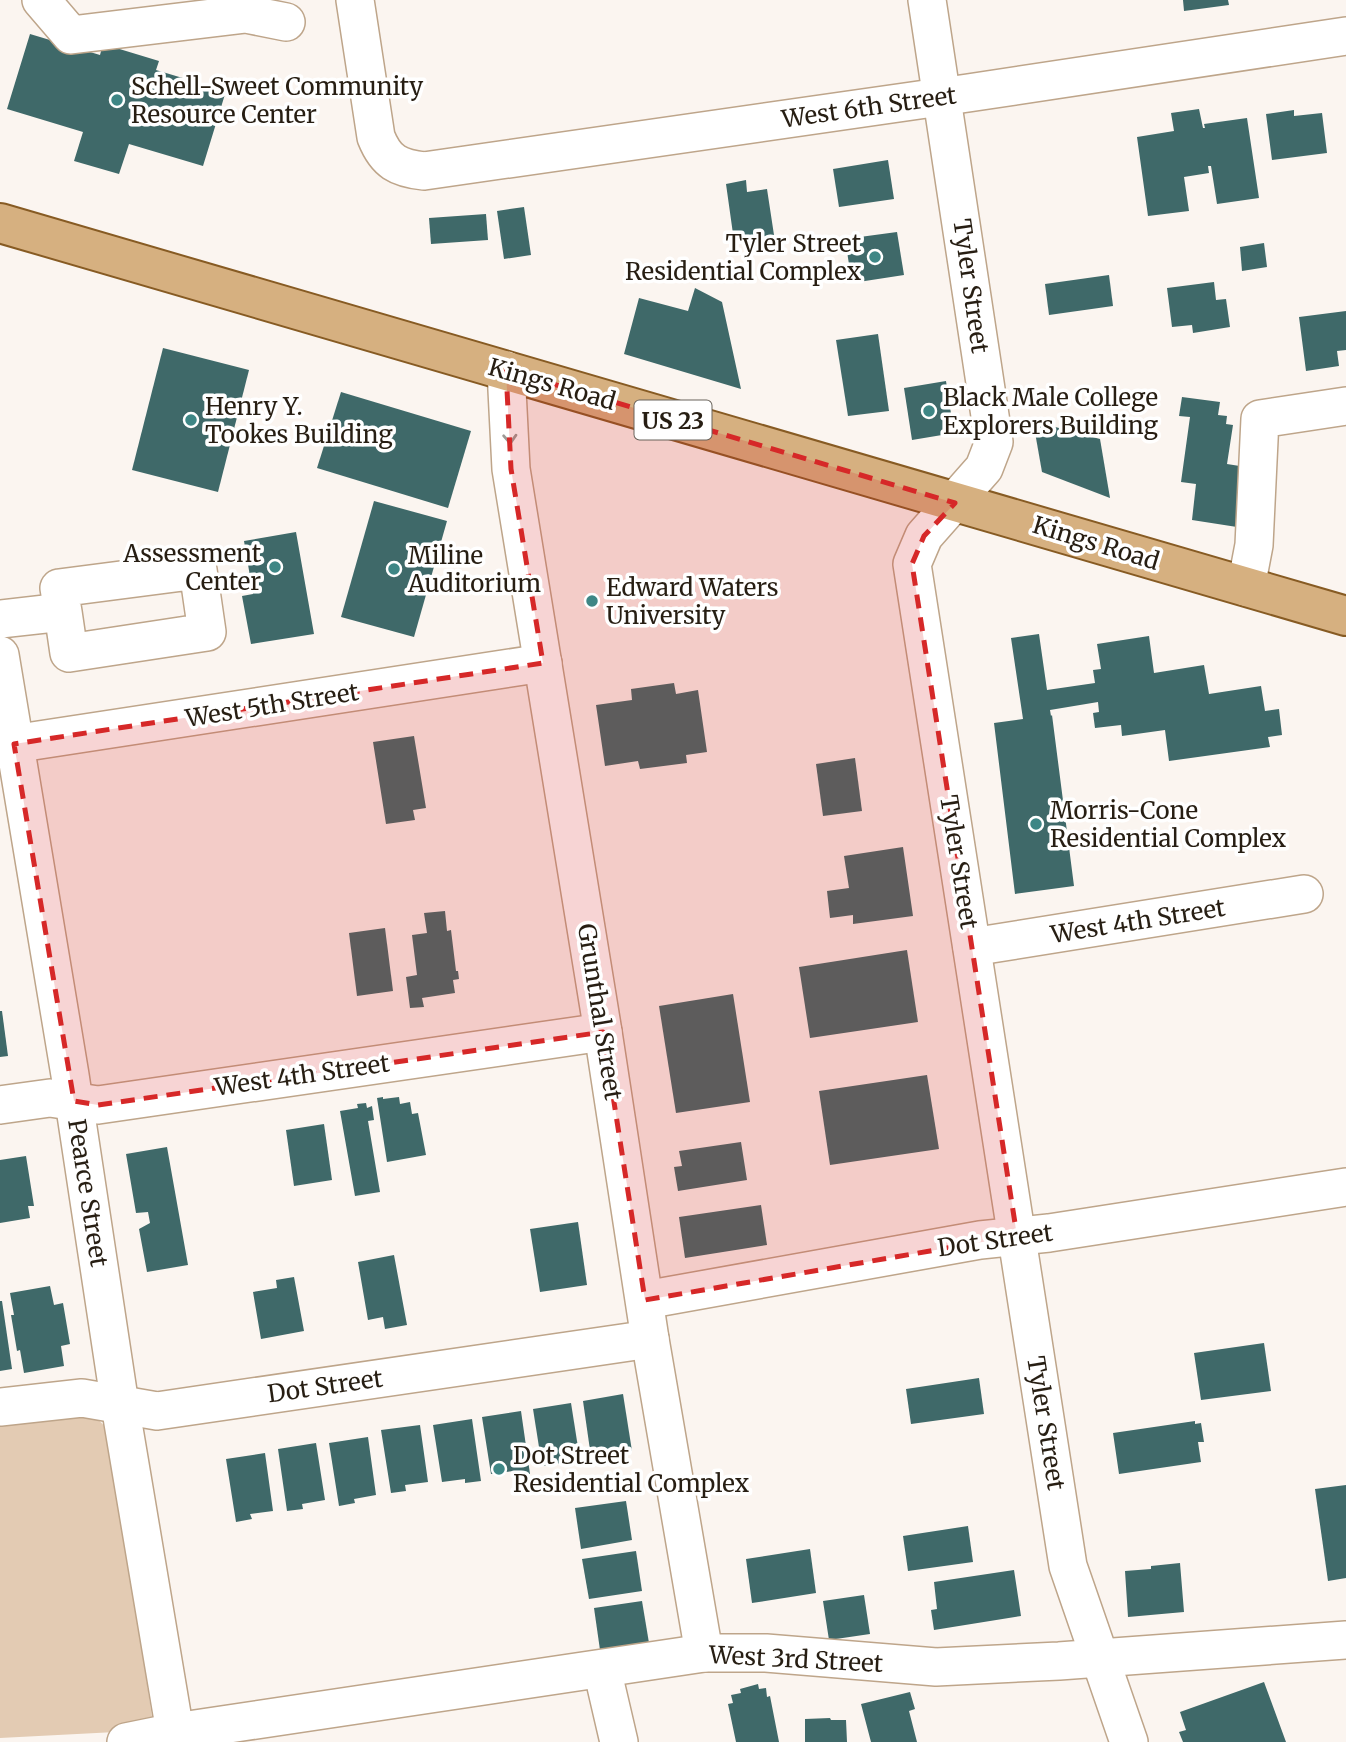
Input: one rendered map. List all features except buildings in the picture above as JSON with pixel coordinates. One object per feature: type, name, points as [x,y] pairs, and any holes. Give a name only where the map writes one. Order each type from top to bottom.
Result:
[{"type":"main road","name":"Kings Road","points":[[0,223],[1346,616]]},
{"type":"street","points":[[41,0],[71,35],[246,14],[286,22]]},
{"type":"street","name":"West 6th Street","points":[[355,0],[376,137],[382,151],[393,163],[424,171],[1346,36]]},
{"type":"street","name":"Tyler Street","points":[[927,0],[994,442],[984,468],[924,536],[912,564],[1068,1566],[1129,1742]]},
{"type":"street","name":"Grunthal Street","points":[[506,370],[511,469],[650,1339],[704,1653]]},
{"type":"street","points":[[1246,587],[1254,545],[1259,419],[1346,406]]},
{"type":"street","points":[[0,619],[63,612]]},
{"type":"street","name":"Pearce Street","points":[[0,655],[7,745],[74,1101],[120,1405],[175,1732]]},
{"type":"street","name":"West 5th Street","points":[[7,745],[543,663]]},
{"type":"street","name":"West 4th Street","points":[[972,947],[1304,894]]},
{"type":"street","name":"West 4th Street","points":[[0,1105],[50,1098],[98,1105],[603,1032]]},
{"type":"street","name":"Dot Street","points":[[645,1300],[967,1242],[1049,1233],[1346,1187]]},
{"type":"street","name":"Dot Street","points":[[0,1407],[82,1398],[157,1411],[650,1339]]},
{"type":"street","name":"West 3rd Street","points":[[126,1742],[175,1732],[704,1653],[766,1653],[936,1667],[1346,1640]]},
{"type":"street","points":[[602,1669],[619,1742]]},
{"type":"highlighted area","points":[[506,370],[955,503],[924,536],[912,564],[1017,1236],[645,1300],[603,1032],[98,1105],[74,1101],[14,744],[543,663],[511,469]]},
{"type":"shaded area","points":[[93,1414],[109,1431],[154,1730],[0,1738],[0,1422]]},
{"type":"place","name":"Schell-Sweet Community Resource Center","points":[[117,100]]},
{"type":"place","name":"Tyler Street Residential Complex","points":[[875,257]]},
{"type":"place","name":"Black Male College Explorers Building","points":[[929,411]]},
{"type":"place","name":"Henry Y. Tookes Building","points":[[191,420]]},
{"type":"place","name":"Assessment Center","points":[[275,567]]},
{"type":"place","name":"Miline Auditorium","points":[[394,569]]},
{"type":"place","name":"Edward Waters University","points":[[592,601]]},
{"type":"place","name":"Morris-Cone Residential Complex","points":[[1036,824]]},
{"type":"place","name":"Dot Street Residential Complex","points":[[499,1469]]}]
